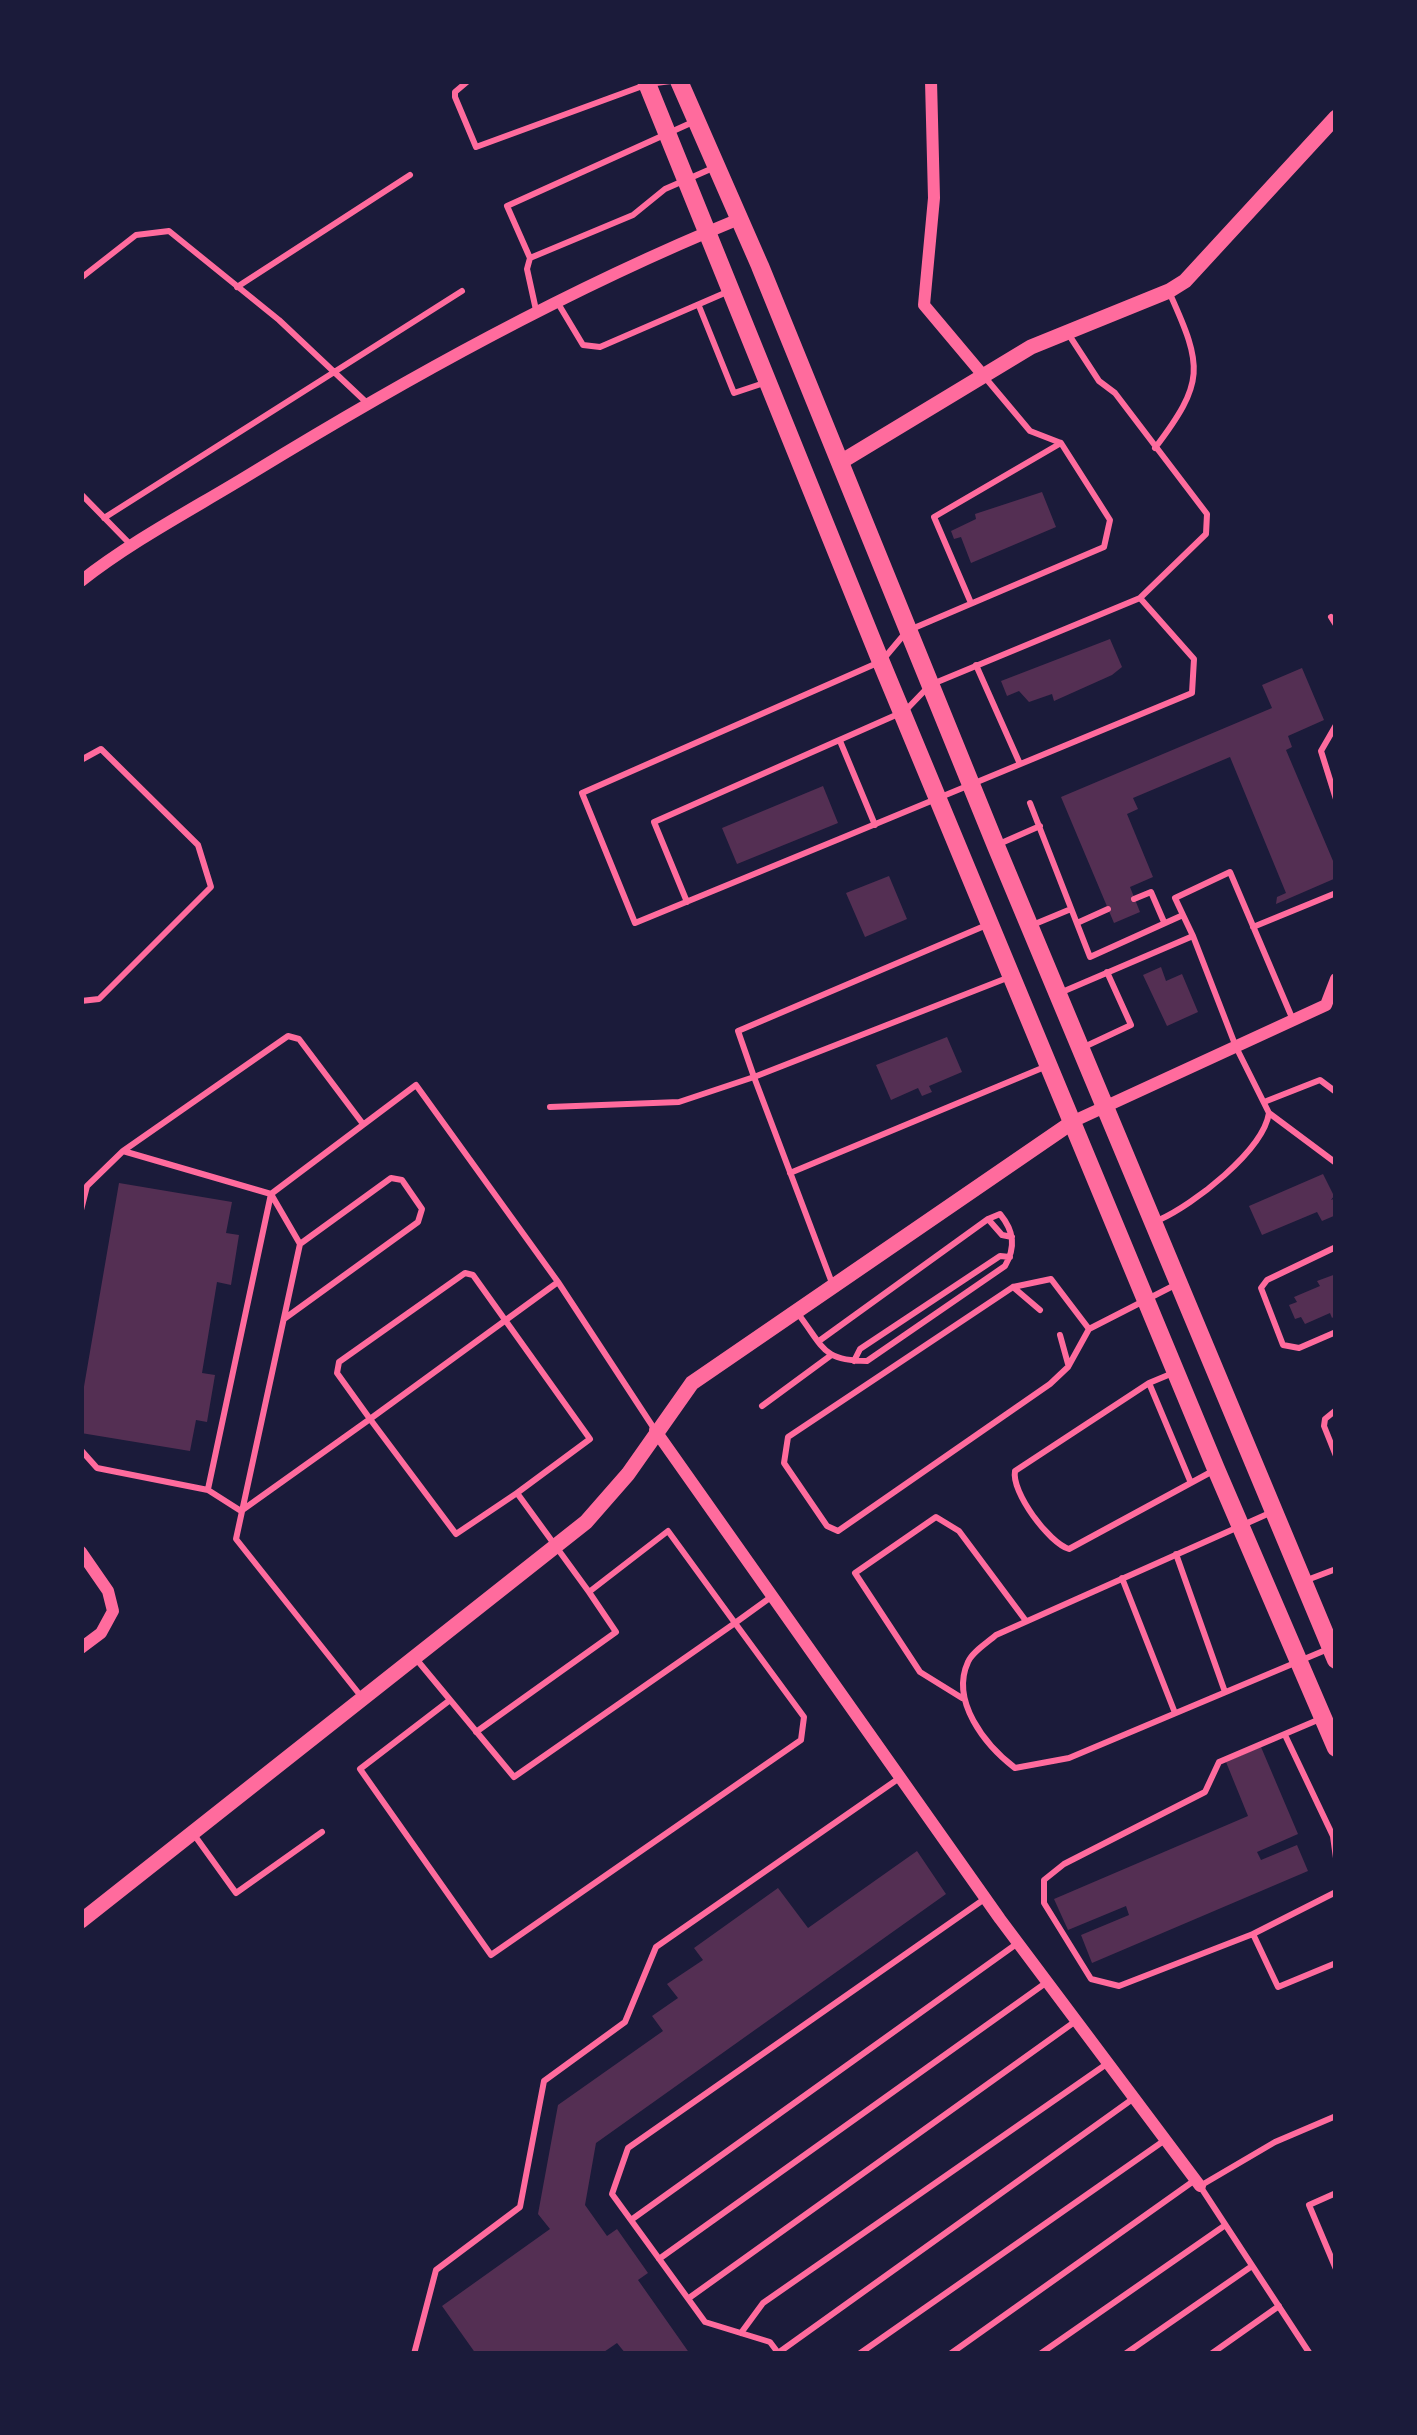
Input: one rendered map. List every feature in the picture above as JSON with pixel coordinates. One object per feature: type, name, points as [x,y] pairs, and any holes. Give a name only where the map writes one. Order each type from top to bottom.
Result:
[{"type":"main road","points":[[675,81],[739,219],[1333,1654]]},
{"type":"main road","points":[[647,83],[881,662],[1336,1748]]},
{"type":"street","points":[[931,81],[934,198],[924,304],[982,374]]},
{"type":"street","points":[[839,463],[982,374],[1065,330],[1169,291],[1214,252],[1275,179],[1336,117]]},
{"type":"street","points":[[81,581],[367,403],[536,310],[641,258],[739,219]]},
{"type":"street","points":[[81,1921],[556,1546],[611,1496],[692,1382],[1074,1120],[1293,1020],[1331,1011],[1336,979]]},
{"type":"street","points":[[656,1430],[986,1898],[1197,2183]]},
{"type":"street","points":[[81,1552],[108,1591],[113,1611],[101,1633],[81,1648]]},
{"type":"lane","points":[[468,81],[455,97],[476,147],[647,83],[675,81]]},
{"type":"lane","points":[[536,310],[526,269],[530,258],[507,206],[696,120]]},
{"type":"lane","points":[[530,258],[632,214],[665,189],[716,166]]},
{"type":"lane","points":[[238,287],[410,176]]},
{"type":"lane","points":[[81,278],[136,235],[170,231],[367,403]]},
{"type":"lane","points":[[104,518],[462,291]]},
{"type":"lane","points":[[556,300],[583,346],[601,347],[730,291]]},
{"type":"lane","points":[[1155,448],[1192,388],[1196,360],[1169,291]]},
{"type":"lane","points":[[699,306],[734,393],[768,382]]},
{"type":"lane","points":[[687,902],[654,822],[904,711],[930,685],[1140,598],[1206,534],[1207,514],[1065,330]]},
{"type":"lane","points":[[982,374],[1030,431],[1061,443],[1110,520],[1104,547],[908,631],[881,662],[582,793],[634,923],[1192,693],[1194,659],[1140,598]]},
{"type":"lane","points":[[971,603],[934,517],[1061,443]]},
{"type":"lane","points":[[81,494],[133,547]]},
{"type":"lane","points":[[976,665],[1020,764]]},
{"type":"lane","points":[[1336,725],[1321,752],[1336,799]]},
{"type":"lane","points":[[840,741],[875,825]]},
{"type":"lane","points":[[81,760],[101,749],[198,845],[212,886],[99,999],[81,1001]]},
{"type":"lane","points":[[1030,803],[1090,957],[1184,915]]},
{"type":"lane","points":[[996,846],[1040,826]]},
{"type":"lane","points":[[1293,1020],[1230,872],[1175,898],[1269,1113],[1336,1163]]},
{"type":"lane","points":[[1134,898],[1151,892],[1164,924]]},
{"type":"lane","points":[[1253,927],[1336,893]]},
{"type":"lane","points":[[1030,926],[1072,909]]},
{"type":"lane","points":[[1077,923],[1108,909]]},
{"type":"lane","points":[[833,1286],[738,1031],[992,922]]},
{"type":"lane","points":[[1058,993],[1193,936]]},
{"type":"lane","points":[[1082,1048],[1131,1025],[1107,972]]},
{"type":"lane","points":[[550,1107],[679,1102],[1014,975]]},
{"type":"lane","points":[[81,1210],[87,1186],[123,1151],[288,1036],[298,1040],[363,1124]]},
{"type":"lane","points":[[790,1173],[1050,1064]]},
{"type":"lane","points":[[1264,1102],[1320,1080],[1336,1092]]},
{"type":"lane","points":[[208,1490],[271,1194],[416,1085],[558,1282],[656,1430]]},
{"type":"lane","points":[[1156,1222],[1201,1196],[1262,1136],[1269,1113]]},
{"type":"lane","points":[[123,1151],[271,1194],[300,1244]]},
{"type":"lane","points":[[283,1320],[418,1222],[422,1209],[402,1180],[391,1178],[300,1244],[283,1320],[241,1511],[236,1539],[363,1698]]},
{"type":"lane","points":[[796,1312],[830,1356],[841,1362],[867,1361],[1005,1266],[1012,1238],[1000,1214],[819,1341]]},
{"type":"lane","points":[[1336,1247],[1267,1280],[1261,1288],[1282,1345],[1299,1348],[1336,1332]]},
{"type":"lane","points":[[854,1361],[860,1349],[877,1337],[1000,1256],[1010,1257]]},
{"type":"lane","points":[[465,1273],[473,1275],[507,1319],[590,1439],[456,1534],[337,1373],[339,1361],[465,1273]]},
{"type":"lane","points":[[1089,1329],[1051,1279],[1013,1287],[788,1437],[784,1463],[827,1526],[838,1531],[1069,1367],[1089,1329],[1181,1282]]},
{"type":"lane","points":[[241,1511],[558,1282]]},
{"type":"lane","points":[[1013,1287],[1040,1310]]},
{"type":"lane","points":[[1060,1335],[1069,1367]]},
{"type":"lane","points":[[762,1406],[830,1356]]},
{"type":"lane","points":[[1177,1371],[1149,1383],[1015,1471],[1016,1490],[1058,1545],[1069,1549],[1216,1469]]},
{"type":"lane","points":[[1149,1383],[1191,1483]]},
{"type":"lane","points":[[1336,1410],[1324,1426],[1336,1456]]},
{"type":"lane","points":[[81,1450],[97,1468],[208,1490],[241,1511]]},
{"type":"lane","points":[[476,1732],[616,1632],[518,1493]]},
{"type":"lane","points":[[962,1698],[968,1660],[995,1635],[1275,1510]]},
{"type":"lane","points":[[1026,1622],[959,1531],[936,1517],[855,1574],[920,1672],[962,1698],[992,1750],[1015,1768],[1069,1758],[1300,1660],[1333,1654]]},
{"type":"lane","points":[[450,1700],[360,1769],[491,1955],[801,1740],[804,1717],[668,1531],[589,1592]]},
{"type":"lane","points":[[1176,1554],[1226,1692]]},
{"type":"lane","points":[[1304,1581],[1336,1569]]},
{"type":"lane","points":[[1121,1578],[1175,1713]]},
{"type":"lane","points":[[415,1658],[514,1777],[772,1596]]},
{"type":"lane","points":[[1323,1718],[1219,1762],[1205,1792],[1064,1864],[1044,1880],[1044,1903],[1091,1979],[1119,1986],[1253,1934],[1336,1892]]},
{"type":"lane","points":[[1284,1734],[1333,1836],[1336,1858]]},
{"type":"lane","points":[[414,2354],[436,2270],[520,2207],[544,2081],[625,2022],[656,1947],[901,1778]]},
{"type":"lane","points":[[193,1833],[236,1893],[322,1832]]},
{"type":"lane","points":[[986,1898],[628,2148],[612,2194],[705,2322],[770,2342],[778,2354],[1134,2098]]},
{"type":"lane","points":[[1253,1934],[1278,1988],[1336,1963]]},
{"type":"lane","points":[[631,2219],[1018,1942]]},
{"type":"lane","points":[[659,2259],[1048,1982]]},
{"type":"lane","points":[[688,2299],[1076,2021]]},
{"type":"lane","points":[[740,2333],[763,2303],[1108,2063]]},
{"type":"lane","points":[[950,2354],[1197,2183],[1336,2116]]},
{"type":"lane","points":[[859,2354],[1165,2140]]},
{"type":"lane","points":[[1197,2183],[1308,2351],[1298,2354]]},
{"type":"lane","points":[[1336,2193],[1309,2205],[1336,2269]]},
{"type":"lane","points":[[1040,2354],[1225,2225]]},
{"type":"lane","points":[[1325,2242],[1336,2237]]},
{"type":"lane","points":[[1125,2354],[1252,2266]]},
{"type":"lane","points":[[1211,2354],[1279,2306]]},
{"type":"building","points":[[1042,492],[1056,527],[971,563],[961,537],[954,539],[951,531],[976,519],[975,514]]},
{"type":"building","points":[[1110,639],[1122,667],[1112,675],[1054,701],[1052,694],[1029,702],[1019,691],[1007,696],[1001,681]]},
{"type":"building","points":[[1302,668],[1324,720],[1288,736],[1292,747],[1286,750],[1336,868],[1336,878],[1276,904],[1277,897],[1286,893],[1230,757],[1133,798],[1138,809],[1127,814],[1153,877],[1130,887],[1140,912],[1114,923],[1061,797],[1272,708],[1262,685]]},
{"type":"building","points":[[823,786],[838,823],[737,864],[722,828]]},
{"type":"building","points":[[889,876],[907,919],[865,937],[846,893]]},
{"type":"building","points":[[1161,967],[1166,981],[1182,974],[1198,1012],[1167,1026],[1143,975]]},
{"type":"building","points":[[947,1037],[962,1072],[929,1086],[932,1092],[922,1096],[918,1088],[891,1100],[876,1065]]},
{"type":"building","points":[[1323,1174],[1334,1196],[1331,1200],[1336,1198],[1336,1215],[1322,1221],[1317,1212],[1262,1235],[1249,1206]]},
{"type":"building","points":[[119,1183],[232,1202],[226,1233],[239,1235],[231,1285],[217,1282],[202,1373],[215,1375],[207,1422],[196,1420],[190,1451],[81,1433],[81,1404]]},
{"type":"building","points":[[1336,1274],[1336,1315],[1305,1324],[1301,1317],[1295,1319],[1289,1305],[1297,1302],[1294,1297]]},
{"type":"building","points":[[1261,1747],[1298,1834],[1257,1852],[1261,1860],[1297,1845],[1308,1871],[1092,1963],[1081,1935],[1129,1915],[1126,1906],[1068,1930],[1054,1899],[1248,1816],[1226,1762]]},
{"type":"building","points":[[917,1851],[946,1894],[596,2143],[585,2205],[607,2236],[617,2229],[648,2273],[638,2280],[690,2354],[626,2354],[617,2343],[601,2354],[476,2354],[442,2306],[550,2229],[538,2214],[558,2105],[663,2031],[652,2016],[678,1998],[667,1984],[703,1960],[694,1948],[778,1888],[808,1928]]}]
